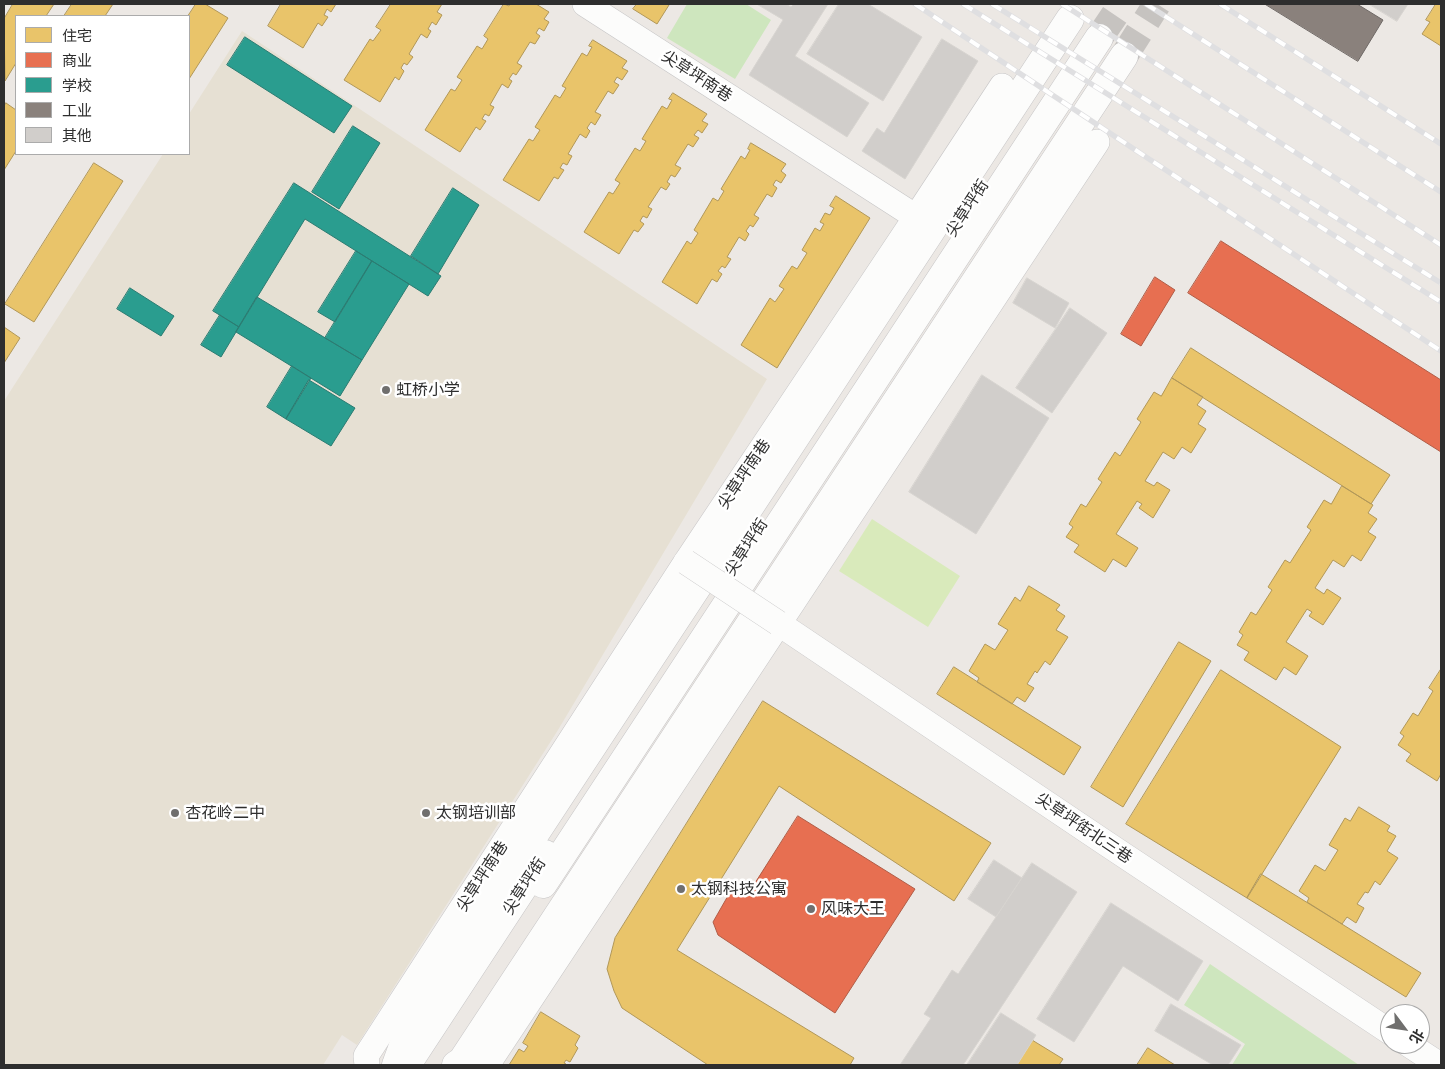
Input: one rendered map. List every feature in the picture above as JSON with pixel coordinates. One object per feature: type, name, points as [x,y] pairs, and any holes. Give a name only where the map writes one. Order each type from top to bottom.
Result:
[{"type":"main road","points":[[396,1065],[412,1021],[1084,29]]},
{"type":"main road","name":"尖草坪街","points":[[407,1065],[1084,29]]},
{"type":"main road","name":"尖草坪街","points":[[425,1065],[939,280],[1084,29]]},
{"type":"main road","points":[[456,1065],[462,1061],[479,1036],[1124,56]]},
{"type":"street","name":"尖草坪南巷","points":[[367,1065],[366,1056],[686,562],[916,217],[585,4]]},
{"type":"street","points":[[916,217],[1002,86]]},
{"type":"street","points":[[487,1065],[1097,142]]},
{"type":"street","name":"尖草坪街北三巷","points":[[686,562],[1380,1025]]},
{"type":"street","points":[[1423,1054],[1440,1065]]},
{"type":"shaded area","name":"虹桥小学","points":[[242,31],[767,379],[558,730],[357,1045],[342,1035],[323,1065],[4,1065],[4,401],[162,155],[190,155],[190,112]]},
{"type":"green space","points":[[687,4],[746,4],[771,20],[735,79],[667,38]]},
{"type":"green space","points":[[872,519],[960,576],[928,627],[839,571]]},
{"type":"green space","points":[[1210,964],[1359,1065],[1232,1065],[1245,1044],[1184,1005]]},
{"type":"building: 住宅","points":[[13,4],[54,4],[47,15],[15,15],[15,65],[5,81],[4,19]]},
{"type":"building: 住宅","points":[[72,4],[113,4],[106,15],[65,15]]},
{"type":"building: 住宅","points":[[196,4],[205,4],[228,18],[190,77],[190,15]]},
{"type":"building: 住宅","points":[[281,4],[336,4],[331,12],[327,9],[324,15],[328,17],[322,26],[318,23],[303,48],[268,26]]},
{"type":"building: 住宅","points":[[391,4],[442,4],[437,12],[442,15],[436,25],[432,22],[428,29],[431,31],[427,38],[421,34],[409,54],[413,57],[407,65],[404,63],[401,68],[404,71],[399,80],[395,77],[380,102],[344,80],[370,39],[373,41],[381,30],[376,27]]},
{"type":"building: 住宅","points":[[504,4],[509,6],[510,4],[536,4],[549,12],[544,19],[549,22],[544,31],[539,28],[536,33],[540,36],[535,44],[530,42],[517,63],[522,66],[516,75],[513,73],[509,79],[512,81],[508,88],[502,84],[490,105],[494,107],[489,116],[485,114],[482,119],[486,121],[480,130],[476,127],[460,152],[425,130],[451,89],[455,91],[462,80],[457,77],[477,46],[482,49],[488,39],[484,36]]},
{"type":"building: 住宅","points":[[637,4],[669,5],[657,24],[633,9]]},
{"type":"building: 住宅","points":[[1436,4],[1441,4],[1441,46],[1422,34],[1430,22],[1426,20]]},
{"type":"building: 住宅","points":[[593,40],[627,61],[622,68],[628,71],[622,80],[617,77],[614,82],[619,85],[613,94],[608,91],[595,112],[601,115],[595,125],[591,122],[587,128],[590,131],[586,138],[580,134],[568,154],[572,156],[567,165],[563,163],[560,168],[564,170],[558,179],[554,177],[539,201],[503,180],[529,139],[533,141],[540,130],[535,127],[555,95],[560,98],[566,88],[562,86],[582,53],[587,56],[592,47],[589,46]]},
{"type":"building: 住宅","points":[[673,93],[707,114],[702,121],[708,124],[702,133],[698,130],[694,135],[699,138],[693,147],[688,144],[675,165],[681,168],[675,177],[671,175],[667,182],[670,184],[666,190],[661,187],[648,207],[652,209],[647,218],[643,216],[640,221],[644,224],[638,232],[634,230],[619,254],[584,232],[609,192],[613,194],[620,183],[615,180],[635,148],[640,151],[646,141],[642,139],[662,106],[667,109],[672,100],[669,99]]},
{"type":"building: 住宅","points":[[6,103],[15,109],[15,153],[4,170],[4,107]]},
{"type":"building: 住宅","points":[[751,143],[786,164],[781,171],[786,175],[781,183],[776,180],[773,185],[777,188],[772,197],[767,194],[754,215],[759,218],[753,227],[750,225],[746,231],[749,234],[745,241],[739,237],[727,257],[731,259],[725,268],[722,266],[718,271],[722,274],[717,282],[712,279],[697,304],[662,282],[687,241],[691,244],[698,233],[694,230],[713,198],[718,201],[724,191],[721,189],[741,156],[745,159],[750,150],[748,149]]},
{"type":"building: 住宅","points":[[94,163],[123,181],[34,322],[5,304]]},
{"type":"building: 住宅","points":[[836,196],[870,218],[777,368],[741,345],[770,298],[775,302],[784,289],[779,286],[792,266],[797,269],[807,253],[802,250],[815,228],[820,231],[824,224],[820,222],[825,213],[830,215],[834,208],[830,206]]},
{"type":"building: 住宅","points":[[4,327],[20,338],[4,363]]},
{"type":"building: 住宅","points":[[1191,348],[1390,475],[1371,504],[1172,378]]},
{"type":"building: 住宅","points":[[1172,378],[1203,397],[1197,405],[1206,411],[1198,424],[1206,429],[1191,453],[1182,447],[1174,459],[1163,452],[1145,481],[1154,486],[1157,482],[1170,490],[1153,518],[1139,508],[1142,504],[1137,501],[1116,534],[1138,548],[1126,567],[1113,559],[1105,572],[1074,552],[1079,545],[1066,537],[1073,527],[1069,524],[1081,504],[1086,507],[1102,482],[1098,479],[1115,452],[1120,456],[1141,422],[1137,419],[1154,392],[1161,396]]},
{"type":"building: 住宅","points":[[1342,486],[1373,505],[1368,513],[1377,519],[1368,532],[1376,537],[1361,561],[1352,555],[1344,567],[1333,560],[1315,588],[1324,594],[1327,589],[1341,598],[1323,625],[1309,616],[1312,612],[1307,609],[1286,642],[1308,656],[1296,675],[1284,667],[1276,680],[1244,660],[1249,652],[1237,645],[1243,635],[1239,632],[1251,612],[1256,615],[1272,590],[1268,587],[1285,560],[1290,563],[1311,530],[1307,527],[1324,500],[1331,504]]},
{"type":"building: 住宅","points":[[1029,586],[1060,605],[1056,610],[1065,616],[1056,630],[1068,637],[1050,665],[1045,661],[1037,673],[1035,671],[1027,684],[1034,688],[1025,702],[1017,697],[1012,704],[977,682],[979,678],[969,671],[985,644],[995,650],[1008,630],[998,624],[1015,597],[1020,601]]},
{"type":"building: 住宅","points":[[1179,642],[1211,661],[1123,807],[1091,787]]},
{"type":"building: 住宅","points":[[954,667],[1081,747],[1064,775],[937,694]]},
{"type":"building: 住宅","points":[[1441,669],[1441,774],[1437,781],[1406,761],[1411,754],[1398,745],[1404,736],[1400,733],[1413,713],[1418,716],[1433,691],[1429,688]]},
{"type":"building: 住宅","points":[[1221,670],[1341,747],[1247,898],[1126,824]]},
{"type":"building: 住宅","name":"太钢科技公寓","points":[[763,701],[991,843],[954,901],[779,786],[677,950],[854,1058],[850,1065],[708,1065],[622,1008],[607,969],[615,938]]},
{"type":"building: 住宅","points":[[1359,807],[1390,826],[1387,831],[1396,836],[1387,851],[1398,858],[1380,885],[1375,881],[1368,893],[1365,892],[1357,904],[1364,908],[1356,923],[1347,917],[1342,924],[1307,902],[1309,898],[1299,891],[1315,865],[1325,871],[1338,850],[1329,845],[1345,818],[1350,821]]},
{"type":"building: 住宅","points":[[1261,874],[1421,973],[1406,997],[1247,898]]},
{"type":"building: 住宅","points":[[541,1012],[580,1036],[575,1045],[578,1048],[570,1062],[566,1060],[564,1063],[566,1065],[509,1065],[519,1049],[524,1052],[528,1046],[523,1043]]},
{"type":"building: 住宅","points":[[1032,1040],[1063,1059],[1059,1065],[1017,1065]]},
{"type":"building: 住宅","points":[[1148,1048],[1175,1065],[1137,1065]]},
{"type":"building: 商业","points":[[1221,241],[1441,380],[1441,452],[1188,293]]},
{"type":"building: 商业","points":[[1155,277],[1175,290],[1141,346],[1121,334]]},
{"type":"building: 商业","name":"风味大王","points":[[798,816],[915,889],[835,1013],[718,935],[713,922],[733,887],[747,895]]},
{"type":"building: 学校","points":[[245,37],[352,106],[334,133],[227,65]]},
{"type":"building: 学校","points":[[353,126],[380,143],[339,209],[312,192]]},
{"type":"building: 学校","points":[[294,183],[441,276],[428,296],[305,219],[239,327],[213,311]]},
{"type":"building: 学校","points":[[453,188],[479,205],[438,274],[411,256]]},
{"type":"building: 学校","points":[[356,251],[372,261],[335,322],[318,312]]},
{"type":"building: 学校","points":[[372,261],[409,284],[362,360],[325,338]]},
{"type":"building: 学校","points":[[130,288],[174,316],[161,336],[117,309]]},
{"type":"building: 学校","points":[[257,297],[362,360],[340,396],[236,332]]},
{"type":"building: 学校","points":[[220,315],[239,327],[221,357],[201,345]]},
{"type":"building: 学校","points":[[292,366],[311,378],[286,419],[267,407]]},
{"type":"building: 学校","points":[[309,380],[355,408],[331,446],[286,419]]},
{"type":"building: 工业","points":[[1265,4],[1357,4],[1383,20],[1358,61]]},
{"type":"building: 其他","points":[[757,4],[786,4],[791,7],[794,4],[828,4],[795,56],[869,103],[847,137],[749,75],[783,20]]},
{"type":"building: 其他","points":[[839,4],[868,4],[922,37],[883,101],[807,54]]},
{"type":"building: 其他","points":[[1369,4],[1408,4],[1397,21]]},
{"type":"building: 其他","points":[[942,39],[978,61],[905,179],[862,151],[877,128],[884,133]]},
{"type":"building: 其他","points":[[1027,278],[1069,303],[1055,328],[1013,303]]},
{"type":"building: 其他","points":[[1070,308],[1107,333],[1052,413],[1016,388]]},
{"type":"building: 其他","points":[[982,375],[1049,418],[976,534],[909,492]]},
{"type":"building: 其他","points":[[994,860],[1022,878],[996,917],[968,899]]},
{"type":"building: 其他","points":[[1032,863],[1077,892],[963,1065],[900,1065],[931,1018],[924,1014],[952,970],[958,974]]},
{"type":"building: 其他","points":[[1111,903],[1203,961],[1178,1001],[1123,966],[1074,1042],[1037,1019]]},
{"type":"building: 其他","points":[[1171,1004],[1241,1045],[1228,1065],[1213,1065],[1155,1031]]},
{"type":"building: 其他","points":[[1001,1013],[1036,1035],[1017,1065],[967,1065]]},
{"type":"tunnel","points":[[1099,38],[1122,4]]},
{"type":"tunnel","points":[[1124,56],[1157,4]]},
{"type":"railway","points":[[915,4],[1441,351]]},
{"type":"railway","points":[[963,4],[1441,302]]},
{"type":"railway","points":[[992,4],[1441,283]]},
{"type":"railway","points":[[1062,4],[1441,245]]},
{"type":"railway","points":[[1146,4],[1441,192]]},
{"type":"railway","points":[[1220,4],[1441,144]]},
{"type":"place","name":"虹桥小学","points":[[386,390]]},
{"type":"place","name":"杏花岭二中","points":[[175,813]]},
{"type":"place","name":"太钢培训部","points":[[426,813]]},
{"type":"place","name":"太钢科技公寓","points":[[681,889]]},
{"type":"place","name":"风味大王","points":[[811,909]]}]
